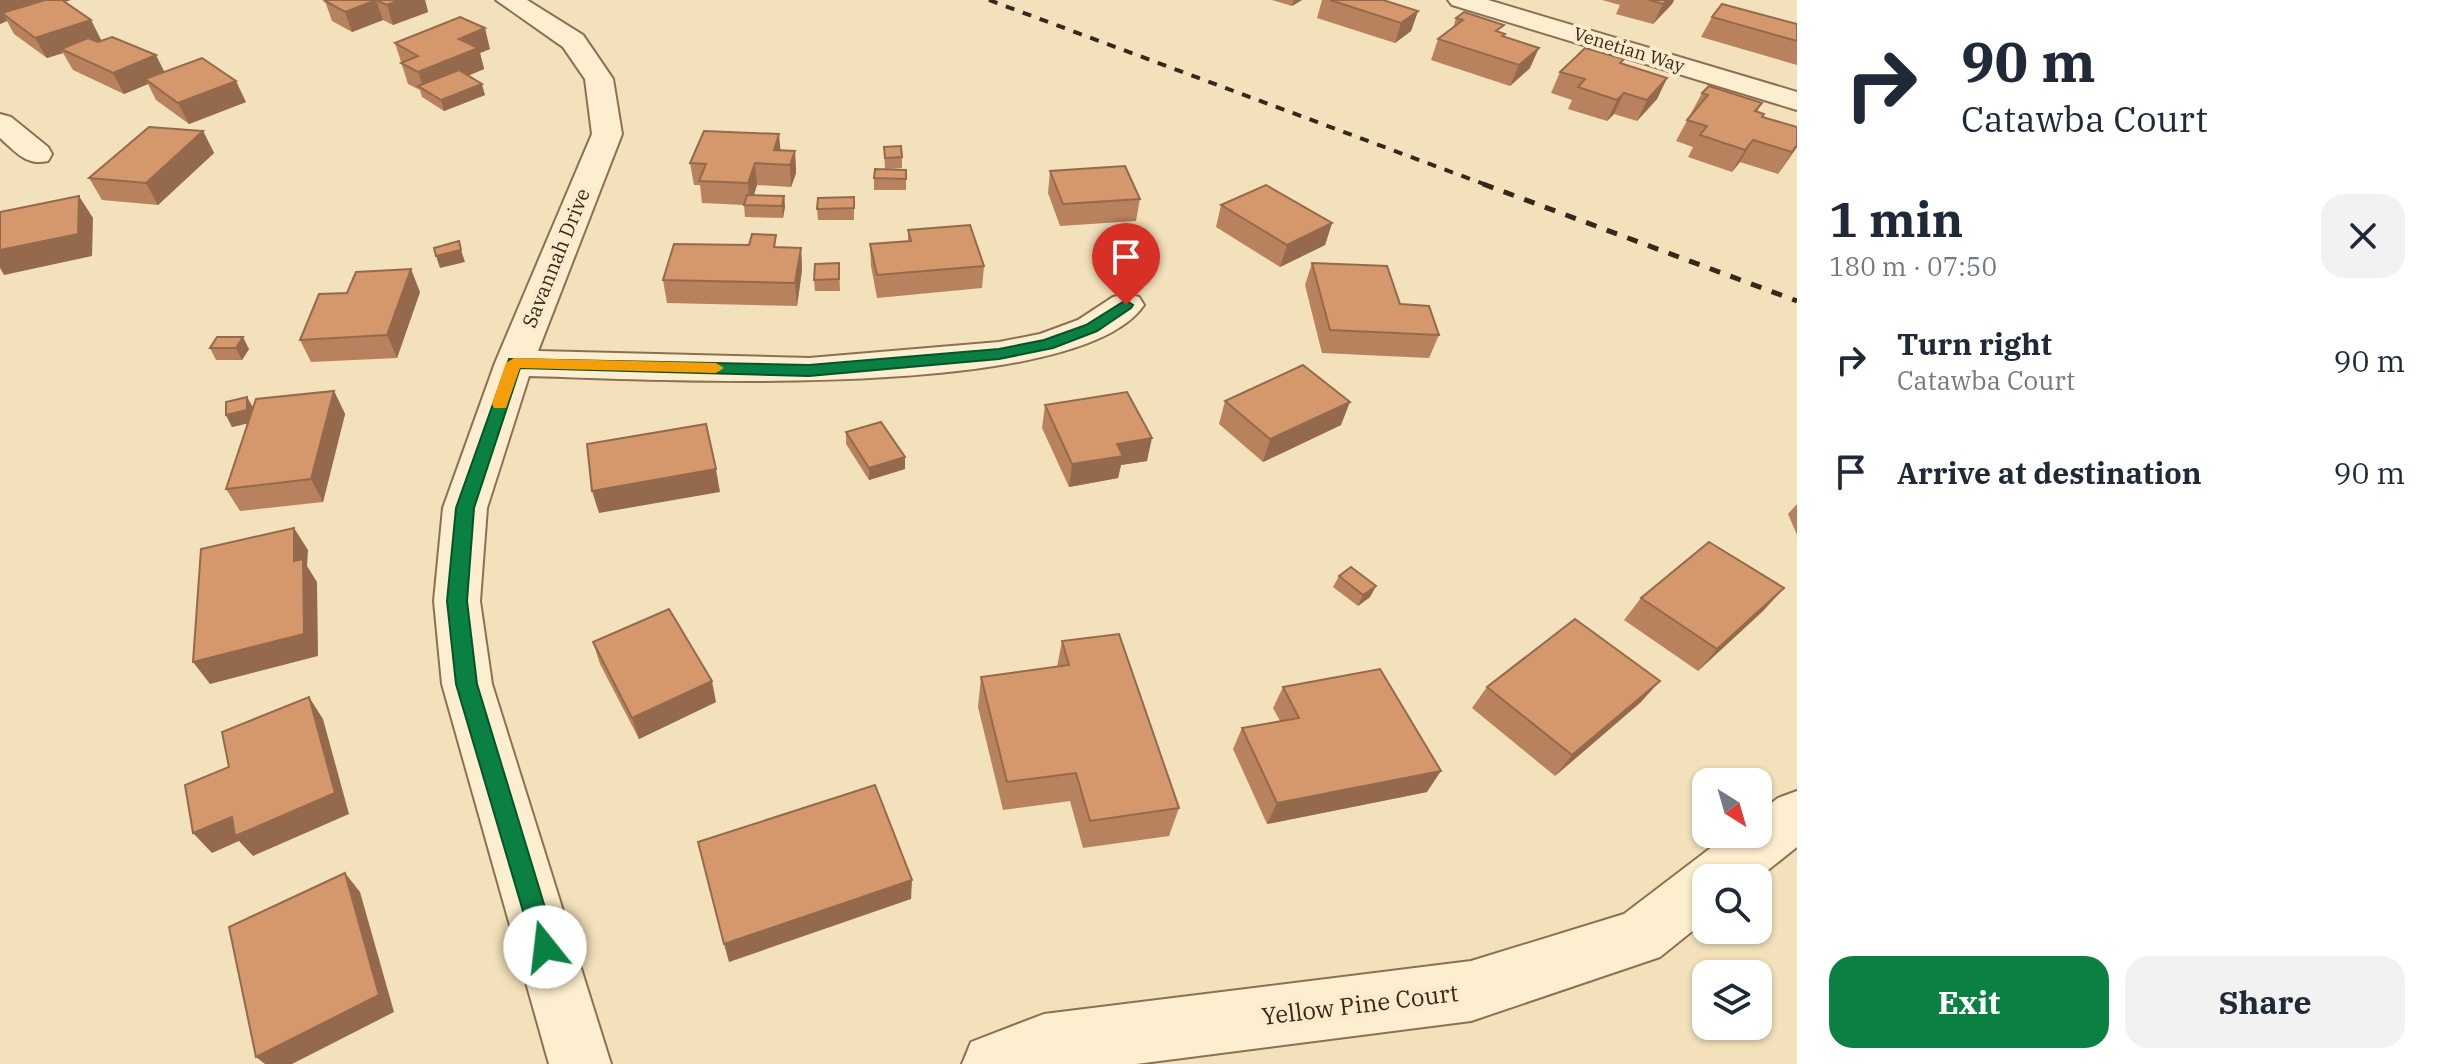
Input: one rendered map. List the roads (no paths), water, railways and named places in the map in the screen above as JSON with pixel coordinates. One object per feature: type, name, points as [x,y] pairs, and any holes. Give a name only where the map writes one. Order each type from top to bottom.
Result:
[{"type":"street","name":"Savannah Drive","points":[[509,0],[573,41],[599,79],[607,134],[514,363],[465,508],[457,601],[467,684],[580,1064]]},
{"type":"street","name":"Venetian Way","points":[[1461,0],[1797,101]]},
{"type":"street","points":[[0,123],[37,154]]},
{"type":"street","points":[[514,363],[809,370],[999,354],[1048,344],[1091,328],[1126,305]]},
{"type":"street","points":[[1733,864],[1797,815]]},
{"type":"street","name":"Yellow Pine Court","points":[[993,1064],[1044,1045],[1471,991],[1640,937],[1692,896]]},
{"type":"railway","points":[[989,0],[1489,186]]},
{"type":"railway","points":[[1483,184],[1797,301]]}]
